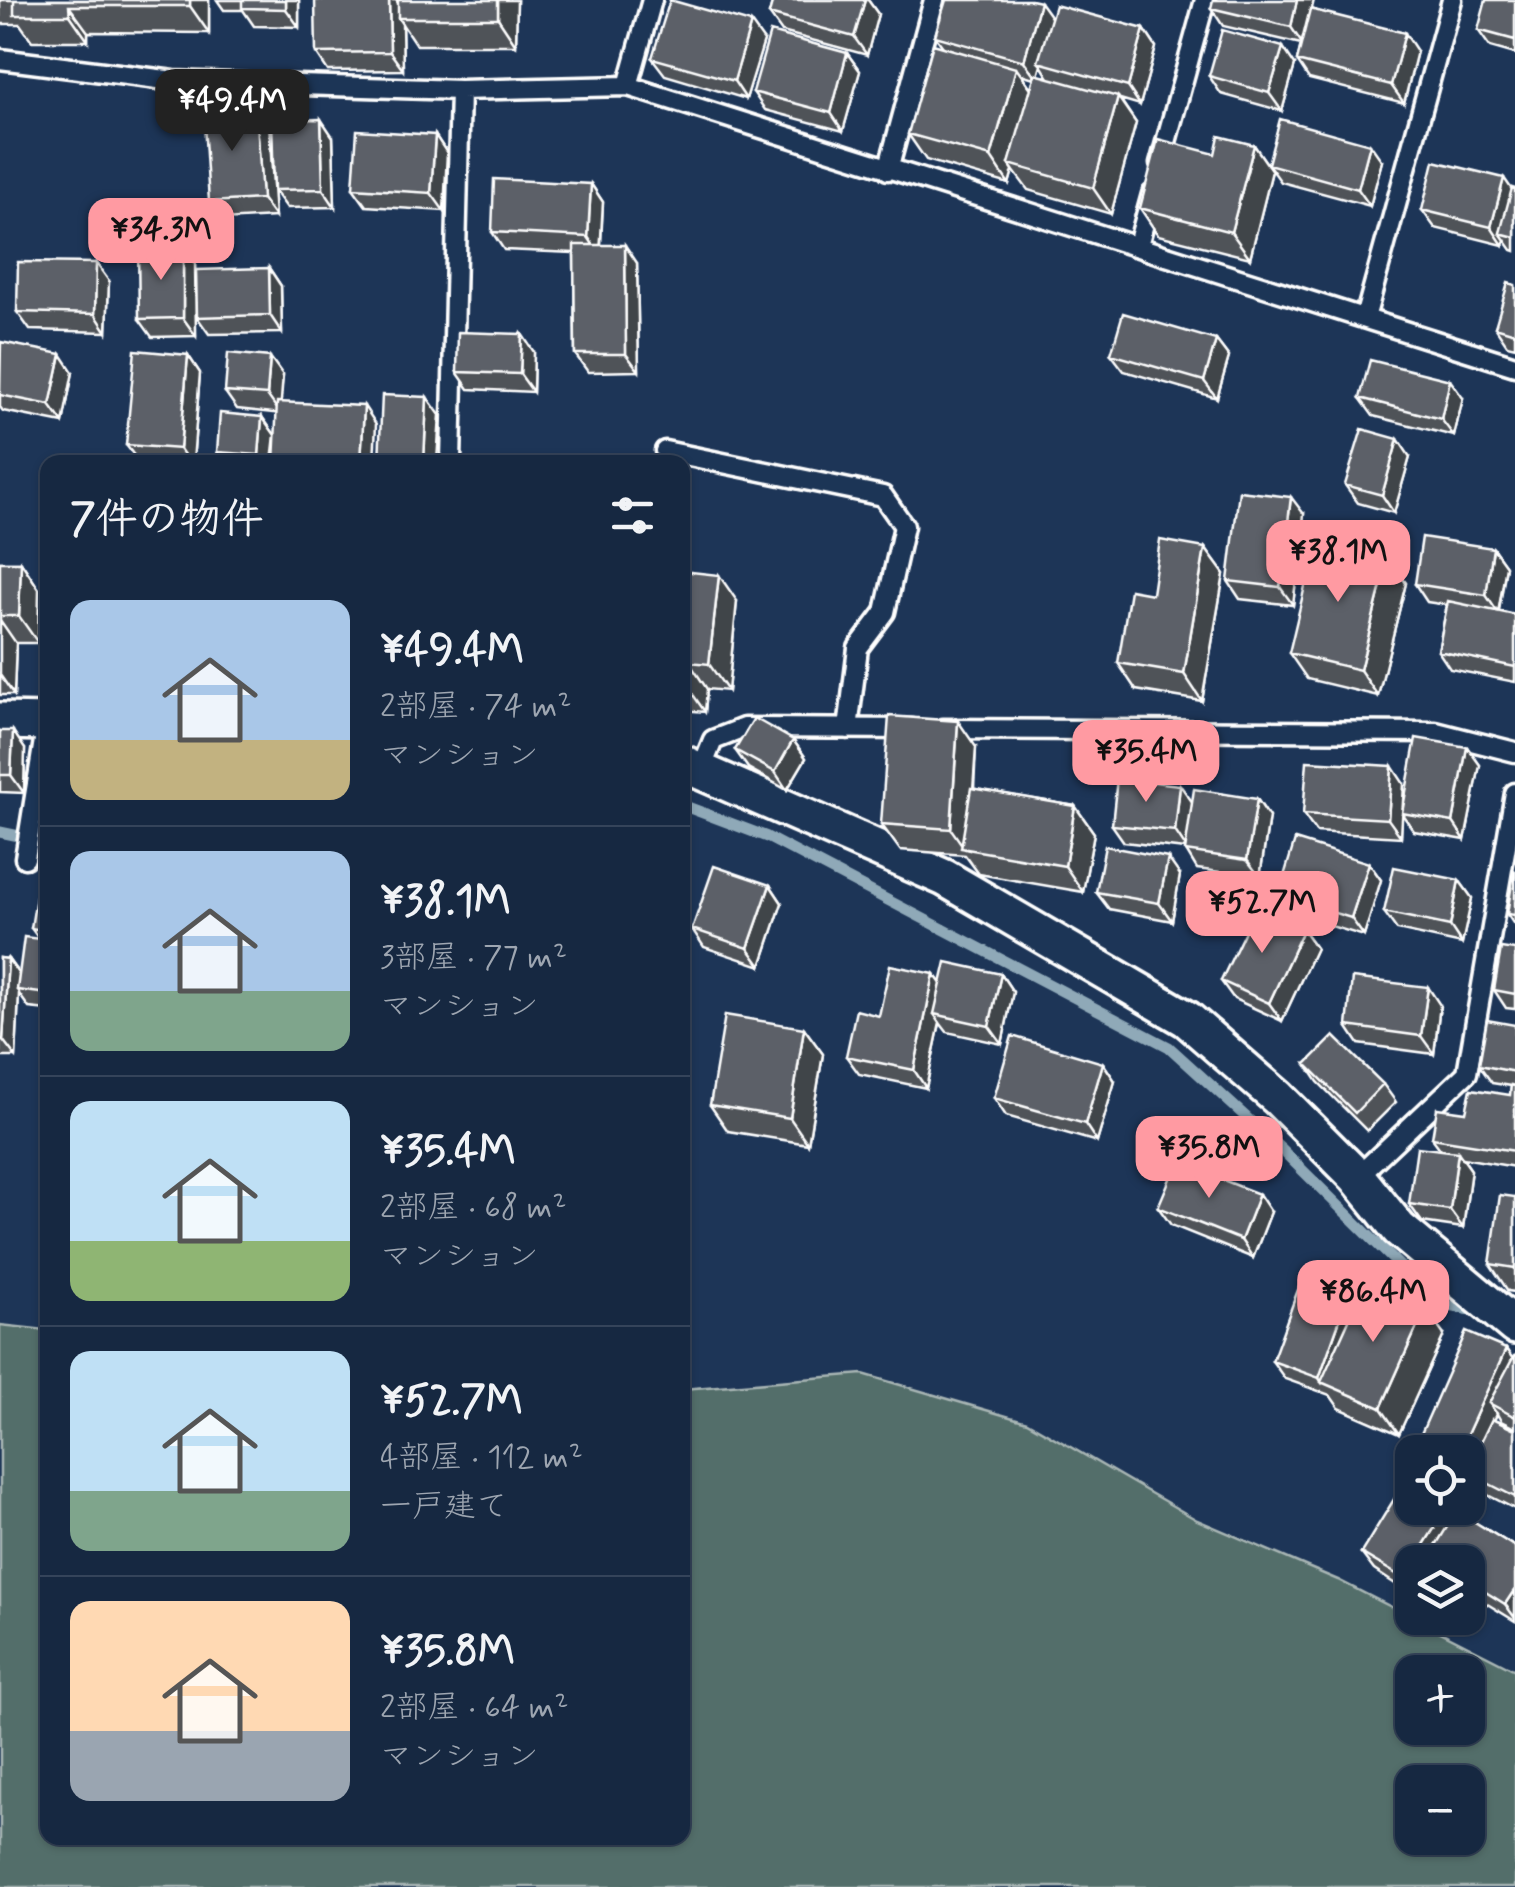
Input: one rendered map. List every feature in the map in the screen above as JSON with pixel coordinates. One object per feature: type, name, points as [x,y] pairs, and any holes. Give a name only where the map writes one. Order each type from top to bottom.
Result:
[{"type":"street","points":[[0,721],[40,722]]},
{"type":"street","points":[[691,767],[946,878],[1187,1019],[1278,1098],[1358,1177],[1399,1229],[1515,1326]]},
{"type":"lane","points":[[628,86],[652,0]]},
{"type":"lane","points":[[888,170],[934,0]]},
{"type":"lane","points":[[1138,246],[1205,0]]},
{"type":"lane","points":[[1365,318],[1452,0]]},
{"type":"lane","points":[[0,59],[174,82],[460,90],[628,86],[1515,366]]},
{"type":"lane","points":[[452,455],[460,90]]},
{"type":"lane","points":[[665,450],[689,455]]},
{"type":"lane","points":[[690,455],[883,496],[904,526],[885,612],[858,648],[848,729]]},
{"type":"lane","points":[[691,767],[713,740],[744,728],[1436,732],[1515,752]]},
{"type":"lane","points":[[25,858],[40,766]]},
{"type":"lane","points":[[1358,1177],[1467,1074],[1515,793]]},
{"type":"green space","points":[[0,1325],[40,1329],[40,1845],[690,1845],[690,1388],[863,1374],[1027,1422],[1197,1520],[1338,1580],[1395,1609],[1395,1635],[1446,1635],[1515,1670],[1515,1887],[0,1887]]},
{"type":"building","points":[[14,0],[190,0],[190,6],[69,6],[70,15],[14,15]]},
{"type":"building","points":[[242,0],[286,0],[286,9],[242,8]]},
{"type":"building","points":[[315,0],[389,0],[390,52],[316,53]]},
{"type":"building","points":[[398,0],[498,0],[498,18],[398,18]]},
{"type":"building","points":[[670,0],[751,23],[734,81],[652,58]]},
{"type":"building","points":[[773,0],[865,0],[854,37],[769,14]]},
{"type":"building","points":[[946,0],[1040,2],[1024,61],[935,36]]},
{"type":"building","points":[[1213,0],[1297,0],[1291,27],[1211,8]]},
{"type":"building","points":[[1486,0],[1515,0],[1515,40],[1478,30]]},
{"type":"building","points":[[1055,5],[1144,29],[1128,87],[1038,62]]},
{"type":"building","points":[[1310,9],[1405,33],[1391,85],[1297,61]]},
{"type":"building","points":[[1222,30],[1283,47],[1269,93],[1209,76]]},
{"type":"building","points":[[770,32],[847,53],[831,113],[753,92]]},
{"type":"building","points":[[933,44],[1016,68],[991,157],[908,134]]},
{"type":"building","points":[[1035,74],[1118,97],[1093,188],[1009,164]]},
{"type":"building","points":[[256,105],[262,199],[209,202],[203,108]]},
{"type":"building","points":[[321,119],[323,189],[274,190],[272,120]]},
{"type":"building","points":[[1280,119],[1370,144],[1358,189],[1268,164]]},
{"type":"building","points":[[357,130],[435,135],[431,193],[353,188]]},
{"type":"building","points":[[1219,136],[1254,145],[1231,232],[1140,208],[1158,139],[1215,154]]},
{"type":"building","points":[[1434,161],[1504,178],[1491,227],[1422,210]]},
{"type":"building","points":[[494,179],[591,184],[588,237],[492,232]]},
{"type":"building","points":[[1512,188],[1515,189],[1515,237],[1500,233]]},
{"type":"building","points":[[574,245],[625,245],[626,354],[575,354]]},
{"type":"building","points":[[138,247],[183,247],[183,318],[139,319]]},
{"type":"building","points":[[18,262],[96,263],[95,314],[17,312]]},
{"type":"building","points":[[269,268],[270,315],[197,317],[196,270]]},
{"type":"building","points":[[1508,283],[1515,285],[1515,333],[1495,327]]},
{"type":"building","points":[[1123,313],[1216,340],[1204,381],[1111,354]]},
{"type":"building","points":[[458,332],[522,334],[520,374],[457,372]]},
{"type":"building","points":[[1,342],[61,354],[50,405],[0,395]]},
{"type":"building","points":[[135,350],[188,355],[180,449],[126,445]]},
{"type":"building","points":[[228,353],[270,357],[267,395],[225,392]]},
{"type":"building","points":[[1370,360],[1450,380],[1441,419],[1360,398]]},
{"type":"building","points":[[382,395],[427,397],[424,455],[379,455]]},
{"type":"building","points":[[277,402],[364,406],[361,455],[274,455]]},
{"type":"building","points":[[220,413],[262,417],[259,455],[217,452]]},
{"type":"building","points":[[1362,429],[1398,439],[1382,495],[1345,485]]},
{"type":"building","points":[[1239,491],[1291,497],[1280,587],[1228,581]]},
{"type":"building","points":[[1422,537],[1493,548],[1486,595],[1415,584]]},
{"type":"building","points":[[1160,540],[1205,548],[1184,674],[1118,663],[1130,590],[1152,594]]},
{"type":"building","points":[[1316,540],[1388,557],[1360,670],[1289,653]]},
{"type":"building","points":[[0,562],[21,562],[19,616],[0,616]]},
{"type":"building","points":[[690,572],[719,575],[709,664],[690,662]]},
{"type":"building","points":[[1448,601],[1515,615],[1515,667],[1438,651]]},
{"type":"building","points":[[889,716],[958,721],[951,829],[881,824]]},
{"type":"building","points":[[754,718],[793,740],[775,772],[735,750]]},
{"type":"building","points":[[0,731],[13,731],[11,775],[0,775]]},
{"type":"building","points":[[1416,738],[1467,747],[1453,822],[1402,813]]},
{"type":"building","points":[[1307,761],[1392,766],[1388,819],[1303,814]]},
{"type":"building","points":[[1117,778],[1180,785],[1175,831],[1112,825]]},
{"type":"building","points":[[971,788],[1075,806],[1065,866],[961,848]]},
{"type":"building","points":[[1194,789],[1257,799],[1247,860],[1185,851]]},
{"type":"building","points":[[1295,840],[1369,863],[1351,918],[1278,896]]},
{"type":"building","points":[[1105,846],[1168,858],[1159,903],[1096,892]]},
{"type":"building","points":[[714,866],[770,885],[748,948],[692,929]]},
{"type":"building","points":[[1394,867],[1459,880],[1450,926],[1384,912]]},
{"type":"building","points":[[1515,871],[1515,915],[1507,914]]},
{"type":"building","points":[[40,872],[40,930],[31,928]]},
{"type":"building","points":[[1256,908],[1303,930],[1269,1003],[1221,981]]},
{"type":"building","points":[[24,937],[40,939],[40,993],[17,990]]},
{"type":"building","points":[[1501,948],[1515,950],[1515,994],[1494,990]]},
{"type":"building","points":[[0,958],[8,959],[3,1040],[0,1039]]},
{"type":"building","points":[[946,962],[1001,974],[989,1026],[934,1014]]},
{"type":"building","points":[[890,965],[934,974],[914,1070],[846,1056],[856,1010],[879,1016]]},
{"type":"building","points":[[1352,978],[1428,987],[1421,1036],[1347,1026]]},
{"type":"building","points":[[725,1015],[804,1028],[790,1118],[710,1105]]},
{"type":"building","points":[[1487,1020],[1515,1025],[1515,1072],[1479,1065]]},
{"type":"building","points":[[1012,1036],[1103,1063],[1085,1124],[994,1098]]},
{"type":"building","points":[[1334,1036],[1383,1084],[1355,1113],[1306,1064]]},
{"type":"building","points":[[1511,1085],[1515,1086],[1515,1151],[1432,1138],[1437,1108],[1466,1112],[1471,1089],[1510,1095]]},
{"type":"building","points":[[1417,1147],[1458,1152],[1450,1210],[1409,1204]]},
{"type":"building","points":[[1177,1162],[1259,1194],[1241,1240],[1158,1207]]},
{"type":"building","points":[[1500,1195],[1515,1197],[1515,1268],[1490,1264]]},
{"type":"building","points":[[1303,1276],[1345,1305],[1319,1378],[1272,1361]]},
{"type":"building","points":[[1366,1282],[1425,1309],[1381,1408],[1321,1382]]},
{"type":"building","points":[[1466,1332],[1506,1349],[1467,1435],[1421,1435]]},
{"type":"building","points":[[1515,1356],[1515,1417],[1489,1403]]},
{"type":"building","points":[[1492,1419],[1515,1430],[1515,1497],[1485,1482],[1484,1435]]},
{"type":"building","points":[[1395,1498],[1395,1525],[1436,1525],[1424,1545],[1395,1545],[1395,1573],[1361,1553]]},
{"type":"building","points":[[1448,1525],[1480,1525],[1515,1547],[1515,1589],[1505,1604],[1485,1592],[1485,1545],[1436,1545]]},
{"type":"waterway","points":[[690,808],[767,837],[1169,1047],[1280,1148],[1438,1304],[1482,1312]]},
{"type":"waterway","points":[[0,832],[40,840]]}]
